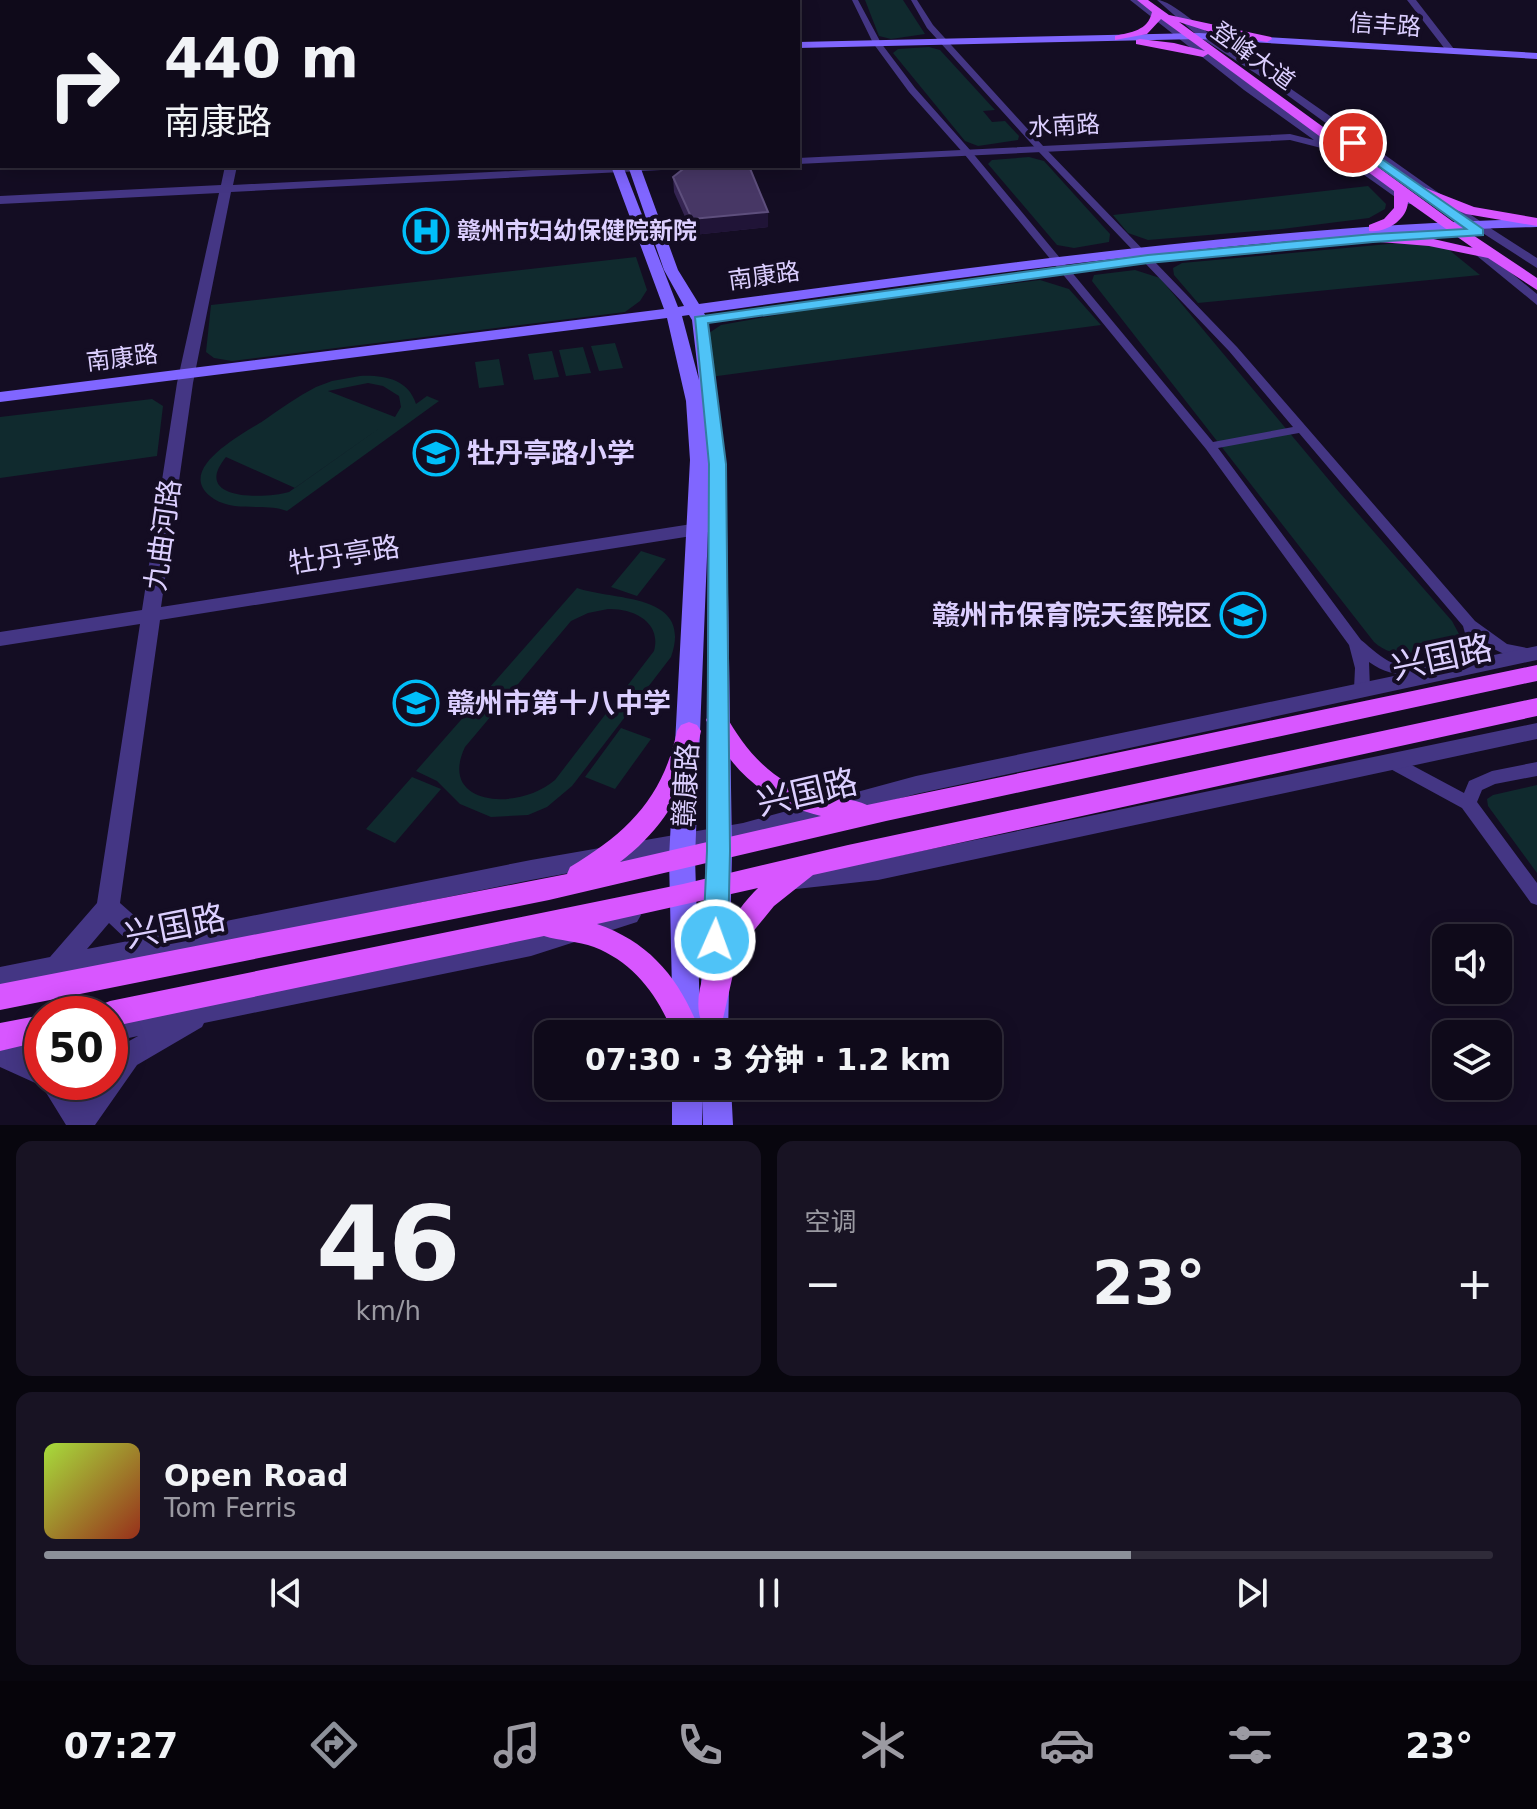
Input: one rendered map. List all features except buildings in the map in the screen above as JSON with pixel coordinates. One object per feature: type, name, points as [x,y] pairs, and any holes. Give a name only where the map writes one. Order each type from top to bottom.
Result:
[{"type":"main road","name":"登峰大道","points":[[1142,0],[1172,16],[1197,40]]},
{"type":"main road","name":"登峰大道","points":[[1156,8],[1197,40],[1423,191],[1463,228],[1537,285]]},
{"type":"main road","points":[[1119,38],[1144,31],[1156,8]]},
{"type":"main road","points":[[1172,16],[1267,42]]},
{"type":"main road","name":"信丰路","points":[[946,44],[1119,38],[1267,42],[1537,58]]},
{"type":"main road","name":"信丰路","points":[[800,47],[1197,40]]},
{"type":"main road","points":[[1140,42],[1174,46],[1197,40]]},
{"type":"main road","name":"信丰路","points":[[1267,42],[1537,58]]},
{"type":"main road","points":[[1232,61],[1245,49],[1267,42]]},
{"type":"main road","name":"登峰大道","points":[[1232,61],[1399,190],[1537,271]]},
{"type":"main road","name":"赣康路","points":[[626,168],[685,317],[717,464],[719,844],[713,1020]]},
{"type":"main road","points":[[1374,233],[1398,214],[1399,190]]},
{"type":"main road","points":[[1423,191],[1482,214],[1537,223]]},
{"type":"main road","name":"南康路","points":[[0,403],[685,317],[1144,255],[1374,233],[1537,223]]},
{"type":"main road","name":"南康路","points":[[1463,228],[1537,231]]},
{"type":"main road","points":[[1374,233],[1488,256],[1513,266]]},
{"type":"main road","name":"赣康路","points":[[685,317],[699,460],[682,851],[687,1020]]},
{"type":"main road","name":"南康路","points":[[0,397],[186,379]]},
{"type":"main road","name":"兴国路","points":[[0,997],[549,889],[682,851],[886,811],[1535,660]]},
{"type":"main road","points":[[128,1010],[526,927],[683,898],[848,856],[1537,707]]},
{"type":"main road","points":[[717,720],[738,759],[763,781],[795,798],[832,808],[886,811]]},
{"type":"main road","points":[[549,889],[612,855],[639,831],[665,799],[683,761],[689,731]]},
{"type":"main road","points":[[713,1020],[719,972],[735,934],[760,902],[787,880],[809,868],[848,856]]},
{"type":"main road","points":[[526,927],[578,930],[621,946],[651,968],[673,998],[682,1020]]},
{"type":"main road","points":[[0,1037],[24,1032]]},
{"type":"main road","points":[[687,1100],[687,1125]]},
{"type":"main road","points":[[717,1100],[718,1125]]},
{"type":"street","points":[[855,0],[879,45],[912,90],[968,153],[1210,446],[1356,644],[1388,667],[1439,666],[1470,657],[1476,644],[1470,625]]},
{"type":"street","points":[[914,0],[946,44],[1041,149],[1233,349],[1470,625],[1503,649],[1535,660]]},
{"type":"street","points":[[1134,0],[1186,22],[1197,40],[1293,121],[1399,190]]},
{"type":"street","points":[[1411,0],[1451,51]]},
{"type":"street","points":[[1232,61],[1265,74],[1443,201],[1488,256],[1537,301]]},
{"type":"street","points":[[1290,137],[1293,121]]},
{"type":"street","name":"水南路","points":[[800,161],[1290,137],[1331,147]]},
{"type":"street","name":"九曲河路","points":[[108,907],[186,379],[230,168]]},
{"type":"street","points":[[0,200],[609,168]]},
{"type":"street","points":[[1463,228],[1537,264]]},
{"type":"street","points":[[1210,446],[1301,429]]},
{"type":"street","name":"牡丹亭路","points":[[0,639],[698,529]]},
{"type":"street","points":[[1356,644],[1363,668],[1362,689]]},
{"type":"street","points":[[719,844],[916,785],[1362,689],[1535,660]]},
{"type":"street","points":[[717,889],[878,870],[1537,731]]},
{"type":"street","points":[[1391,761],[1468,803],[1537,897]]},
{"type":"street","points":[[1468,803],[1475,786],[1492,778],[1537,769]]},
{"type":"street","points":[[0,978],[612,855],[682,851]]},
{"type":"street","points":[[128,1026],[531,945],[683,898]]},
{"type":"street","points":[[57,966],[108,907],[152,947]]},
{"type":"street","points":[[128,1056],[209,1010]]},
{"type":"street","points":[[0,1054],[24,1048]]},
{"type":"street","points":[[0,1054],[24,1065]]},
{"type":"street","points":[[65,1100],[79,1124],[96,1100]]},
{"type":"green space","points":[[865,0],[903,0],[925,34],[891,39],[879,36]]},
{"type":"green space","points":[[929,47],[940,50],[995,110],[983,111],[992,122],[1005,121],[1019,136],[1018,140],[978,146],[965,141],[893,53],[898,49]]},
{"type":"green space","points":[[1029,157],[1044,161],[1110,234],[1109,242],[1074,248],[1057,245],[988,164],[992,160]]},
{"type":"green space","points":[[1368,186],[1386,204],[1385,209],[1369,218],[1282,229],[1148,240],[1128,233],[1113,215]]},
{"type":"green space","points":[[1410,242],[1448,249],[1480,275],[1198,303],[1174,275],[1173,268],[1182,263]]},
{"type":"green space","points":[[636,257],[647,290],[640,301],[625,312],[232,361],[214,358],[206,352],[211,305]]},
{"type":"green space","points":[[1135,270],[1160,278],[1339,492],[1452,621],[1459,634],[1456,644],[1425,653],[1403,654],[1374,642],[1092,281],[1094,275]]},
{"type":"green space","points":[[1040,280],[1069,289],[1101,325],[710,377],[703,337],[721,325],[816,308]]},
{"type":"green space","points":[[615,343],[623,368],[599,371],[591,346]]},
{"type":"green space","points":[[583,347],[591,373],[566,376],[559,350]]},
{"type":"green space","points":[[552,351],[559,377],[534,380],[528,354]]},
{"type":"green space","points":[[499,359],[504,385],[479,388],[475,362]]},
{"type":"green space","points":[[378,376],[401,384],[416,404],[427,396],[439,401],[287,511],[232,506],[214,499],[203,488],[201,477],[205,465],[227,444],[295,399],[332,381]],"holes":[[[368,383],[383,386],[399,396],[401,407],[395,417],[328,391]],[[226,457],[295,488],[264,496],[235,494],[217,482],[217,471]]]},
{"type":"green space","points":[[152,399],[163,406],[157,456],[0,478],[0,417]]},
{"type":"green space","points":[[641,551],[666,559],[637,596],[611,587]]},
{"type":"green space","points":[[577,588],[646,603],[661,610],[671,621],[675,636],[671,657],[572,786],[547,807],[528,815],[491,817],[460,804],[437,781],[416,771]],"holes":[[[617,609],[636,614],[650,625],[654,632],[654,651],[555,780],[521,797],[486,798],[471,792],[462,782],[459,767],[465,747],[571,621],[588,613]]]},
{"type":"green space","points":[[621,728],[651,739],[615,789],[585,777]]},
{"type":"green space","points":[[412,777],[441,789],[395,843],[366,829]]},
{"type":"green space","points":[[1537,785],[1537,873],[1488,806],[1487,799]]},
{"type":"place","name":"赣州市妇幼保健院新院","points":[[426,231]]},
{"type":"place","name":"牡丹亭路小学","points":[[436,453]]},
{"type":"place","name":"赣州市保育院天玺院区","points":[[1243,615]]},
{"type":"place","name":"赣州市第十八中学","points":[[416,703]]},
{"type":"route","points":[[715,940],[719,851],[717,464],[700,320],[1148,259],[1396,236],[1479,232],[1353,143]]}]
